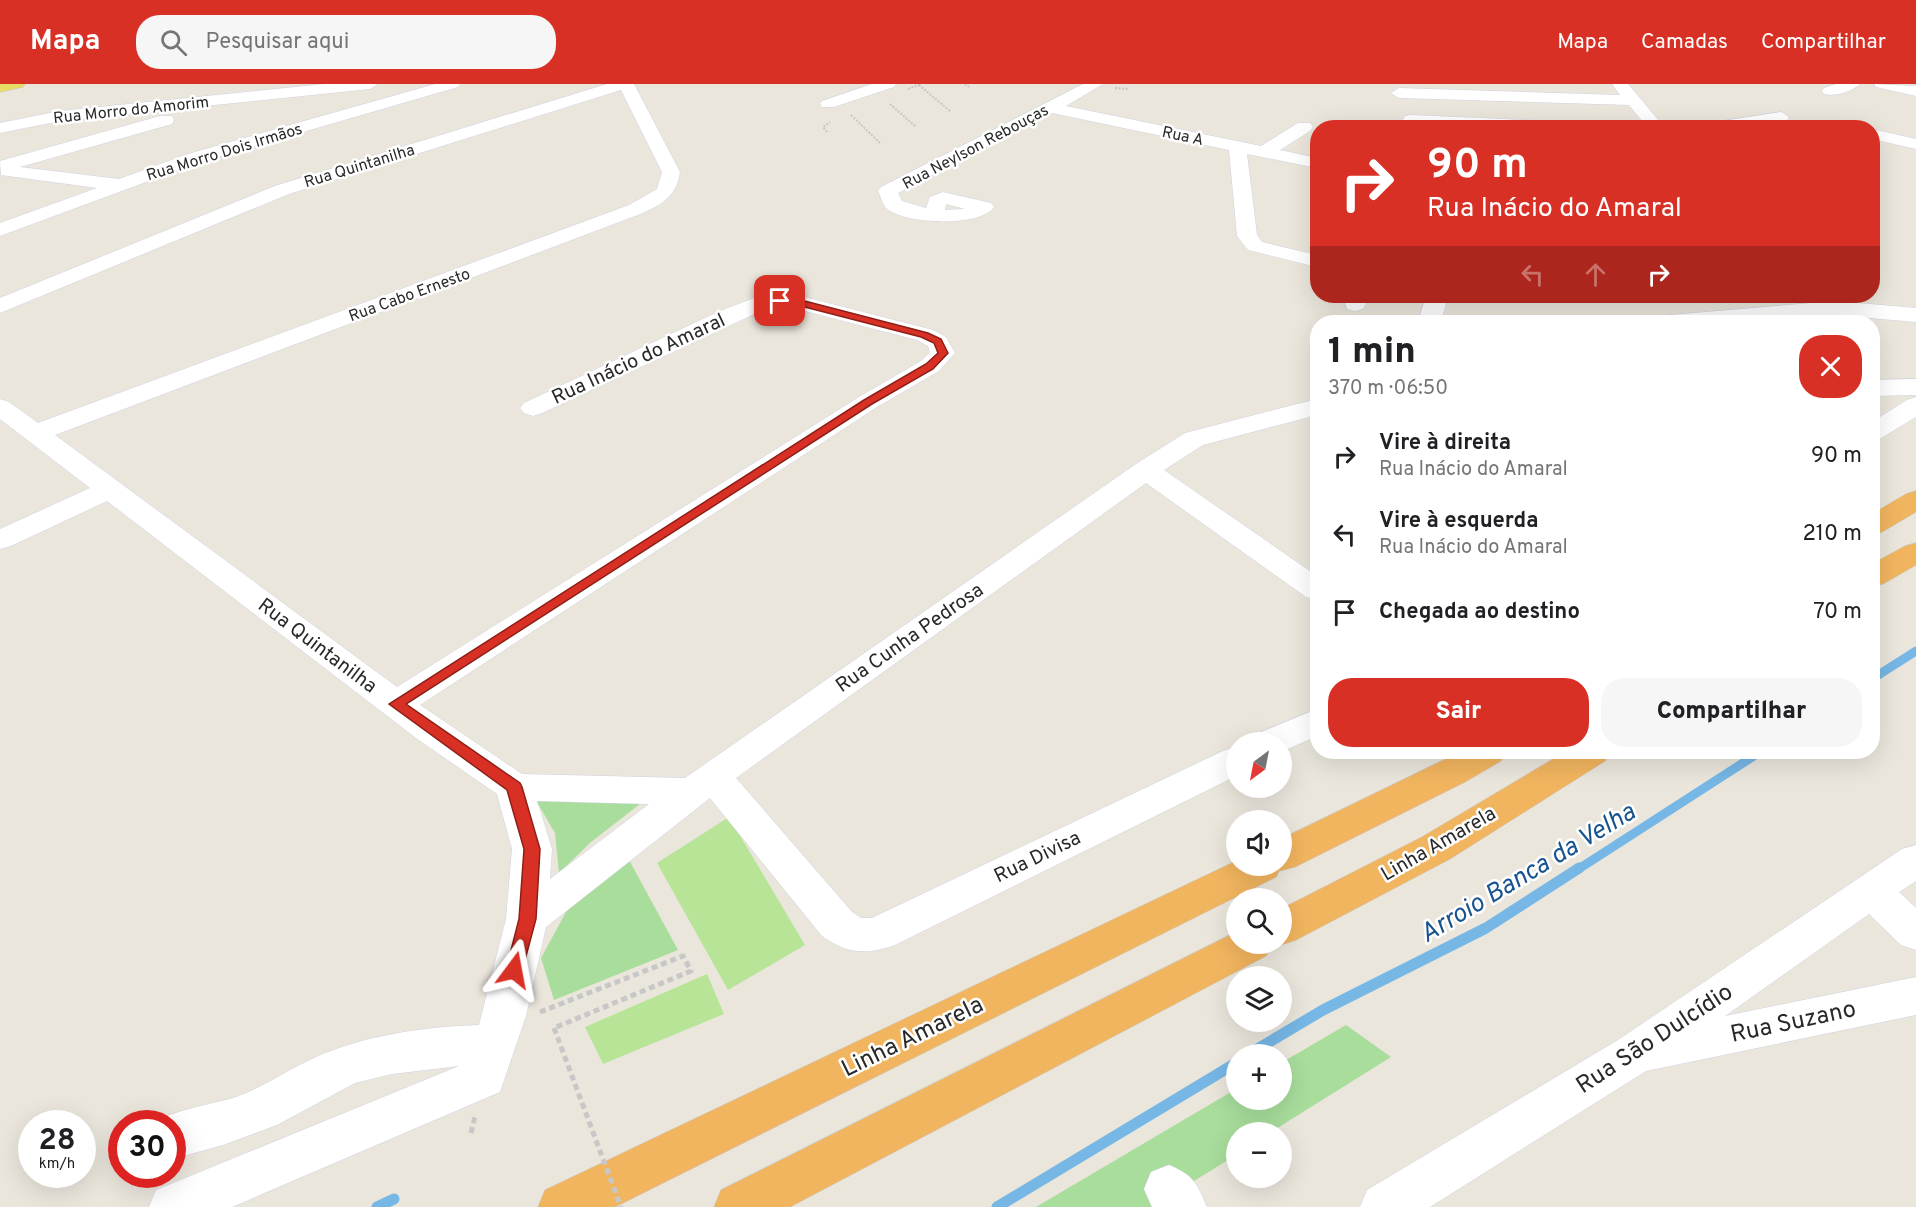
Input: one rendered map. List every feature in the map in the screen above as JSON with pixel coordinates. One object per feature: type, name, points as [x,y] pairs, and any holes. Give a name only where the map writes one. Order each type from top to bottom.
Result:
[{"type":"highway","points":[[1880,521],[1916,500]]},
{"type":"highway","points":[[1880,572],[1916,552]]},
{"type":"highway","points":[[1292,851],[1452,773],[1476,759]]},
{"type":"highway","name":"Linha Amarela","points":[[1292,922],[1436,848],[1581,759]]},
{"type":"highway","name":"Linha Amarela","points":[[562,1207],[1241,876]]},
{"type":"highway","points":[[739,1207],[1232,954]]},
{"type":"main road","points":[[0,87],[17,84]]},
{"type":"street","name":"Rua Morro do Amorim","points":[[0,128],[60,116],[253,96],[306,87],[370,84]]},
{"type":"street","name":"Rua Morro Dois Irmãos","points":[[0,230],[194,158],[452,84]]},
{"type":"street","name":"Rua Quintanilha","points":[[0,306],[282,190],[625,84]]},
{"type":"street","name":"Rua Cabo Ernesto","points":[[36,433],[636,209],[659,198],[670,186],[671,172],[625,84]]},
{"type":"street","name":"Rua Neylson Rebouças","points":[[934,214],[908,211],[894,205],[888,191],[1095,84]]},
{"type":"street","points":[[1620,84],[1650,120]]},
{"type":"street","points":[[1830,91],[1852,84]]},
{"type":"street","points":[[1882,84],[1910,95]]},
{"type":"street","points":[[1411,120],[1397,89],[1634,100]]},
{"type":"street","points":[[828,104],[885,91]]},
{"type":"street","points":[[0,168],[253,96]]},
{"type":"street","name":"Rua A","points":[[1049,107],[1310,162]]},
{"type":"street","points":[[1761,120],[1780,117]]},
{"type":"street","points":[[1264,152],[1304,127]]},
{"type":"street","points":[[1880,136],[1916,144]]},
{"type":"street","points":[[1237,146],[1247,236],[1255,246],[1310,259]]},
{"type":"street","points":[[0,168],[118,185]]},
{"type":"street","name":"Rua Inácio do Amaral","points":[[396,704],[868,402],[930,366],[943,353],[938,342],[925,335],[797,302],[762,302],[532,408]]},
{"type":"street","points":[[1752,315],[1835,308],[1916,315]]},
{"type":"street","points":[[1880,388],[1916,387]]},
{"type":"street","points":[[1880,428],[1899,418],[1916,405]]},
{"type":"street","name":"Rua Quintanilha","points":[[0,408],[396,704],[514,787]]},
{"type":"street","name":"Rua Cunha Pedrosa","points":[[528,919],[702,784],[1146,470],[1194,439],[1310,409]]},
{"type":"street","points":[[1146,470],[1310,585]]},
{"type":"street","points":[[0,540],[109,490]]},
{"type":"street","points":[[1292,733],[1310,724]]},
{"type":"street","name":"Rua Divisa","points":[[702,784],[837,924],[850,933],[864,937],[880,933],[1226,765]]},
{"type":"street","points":[[174,1207],[494,1046],[528,919],[532,849],[514,787],[702,784]]},
{"type":"street","name":"Rua São Dulcídio","points":[[1385,1207],[1634,1054],[1916,860]]},
{"type":"street","points":[[1872,892],[1916,933]]},
{"type":"street","name":"Rua Suzano","points":[[1634,1054],[1916,996]]},
{"type":"street","points":[[186,1133],[231,1122],[275,1103],[333,1071],[367,1060],[449,1046],[494,1046]]},
{"type":"path","points":[[965,84],[969,87]]},
{"type":"path","points":[[1124,88],[1132,84]]},
{"type":"path","points":[[918,85],[951,112]]},
{"type":"path","points":[[885,91],[916,128]]},
{"type":"path","points":[[847,110],[880,143]]},
{"type":"path","points":[[494,1046],[549,1010],[683,956],[691,971],[554,1028],[621,1207]]},
{"type":"green space","points":[[534,797],[640,804],[591,842],[559,873],[555,833]]},
{"type":"green space","points":[[729,817],[805,945],[728,990],[657,863]]},
{"type":"green space","points":[[628,858],[678,950],[554,1000],[541,958],[566,912],[591,885]]},
{"type":"green space","points":[[707,974],[724,1014],[603,1064],[585,1027]]},
{"type":"green space","points":[[1346,1025],[1391,1057],[1287,1122],[1226,1122],[1226,1161],[1152,1207],[1036,1207],[1226,1095],[1226,1110],[1292,1110],[1292,1057]]},
{"type":"waterway","name":"Arroio Banca da Velha","points":[[1880,674],[1916,651]]},
{"type":"waterway","name":"Arroio Banca da Velha","points":[[1577,870],[1749,759]]},
{"type":"waterway","name":"Arroio Banca da Velha","points":[[1266,1044],[1323,1010],[1486,928],[1579,868]]},
{"type":"waterway","name":"Arroio Banca da Velha","points":[[997,1207],[1226,1069]]},
{"type":"waterway","points":[[377,1207],[394,1199]]},
{"type":"route","points":[[514,970],[528,919],[532,849],[514,787],[396,704],[868,402],[930,366],[943,353],[938,342],[925,335],[797,302],[780,301]]}]
